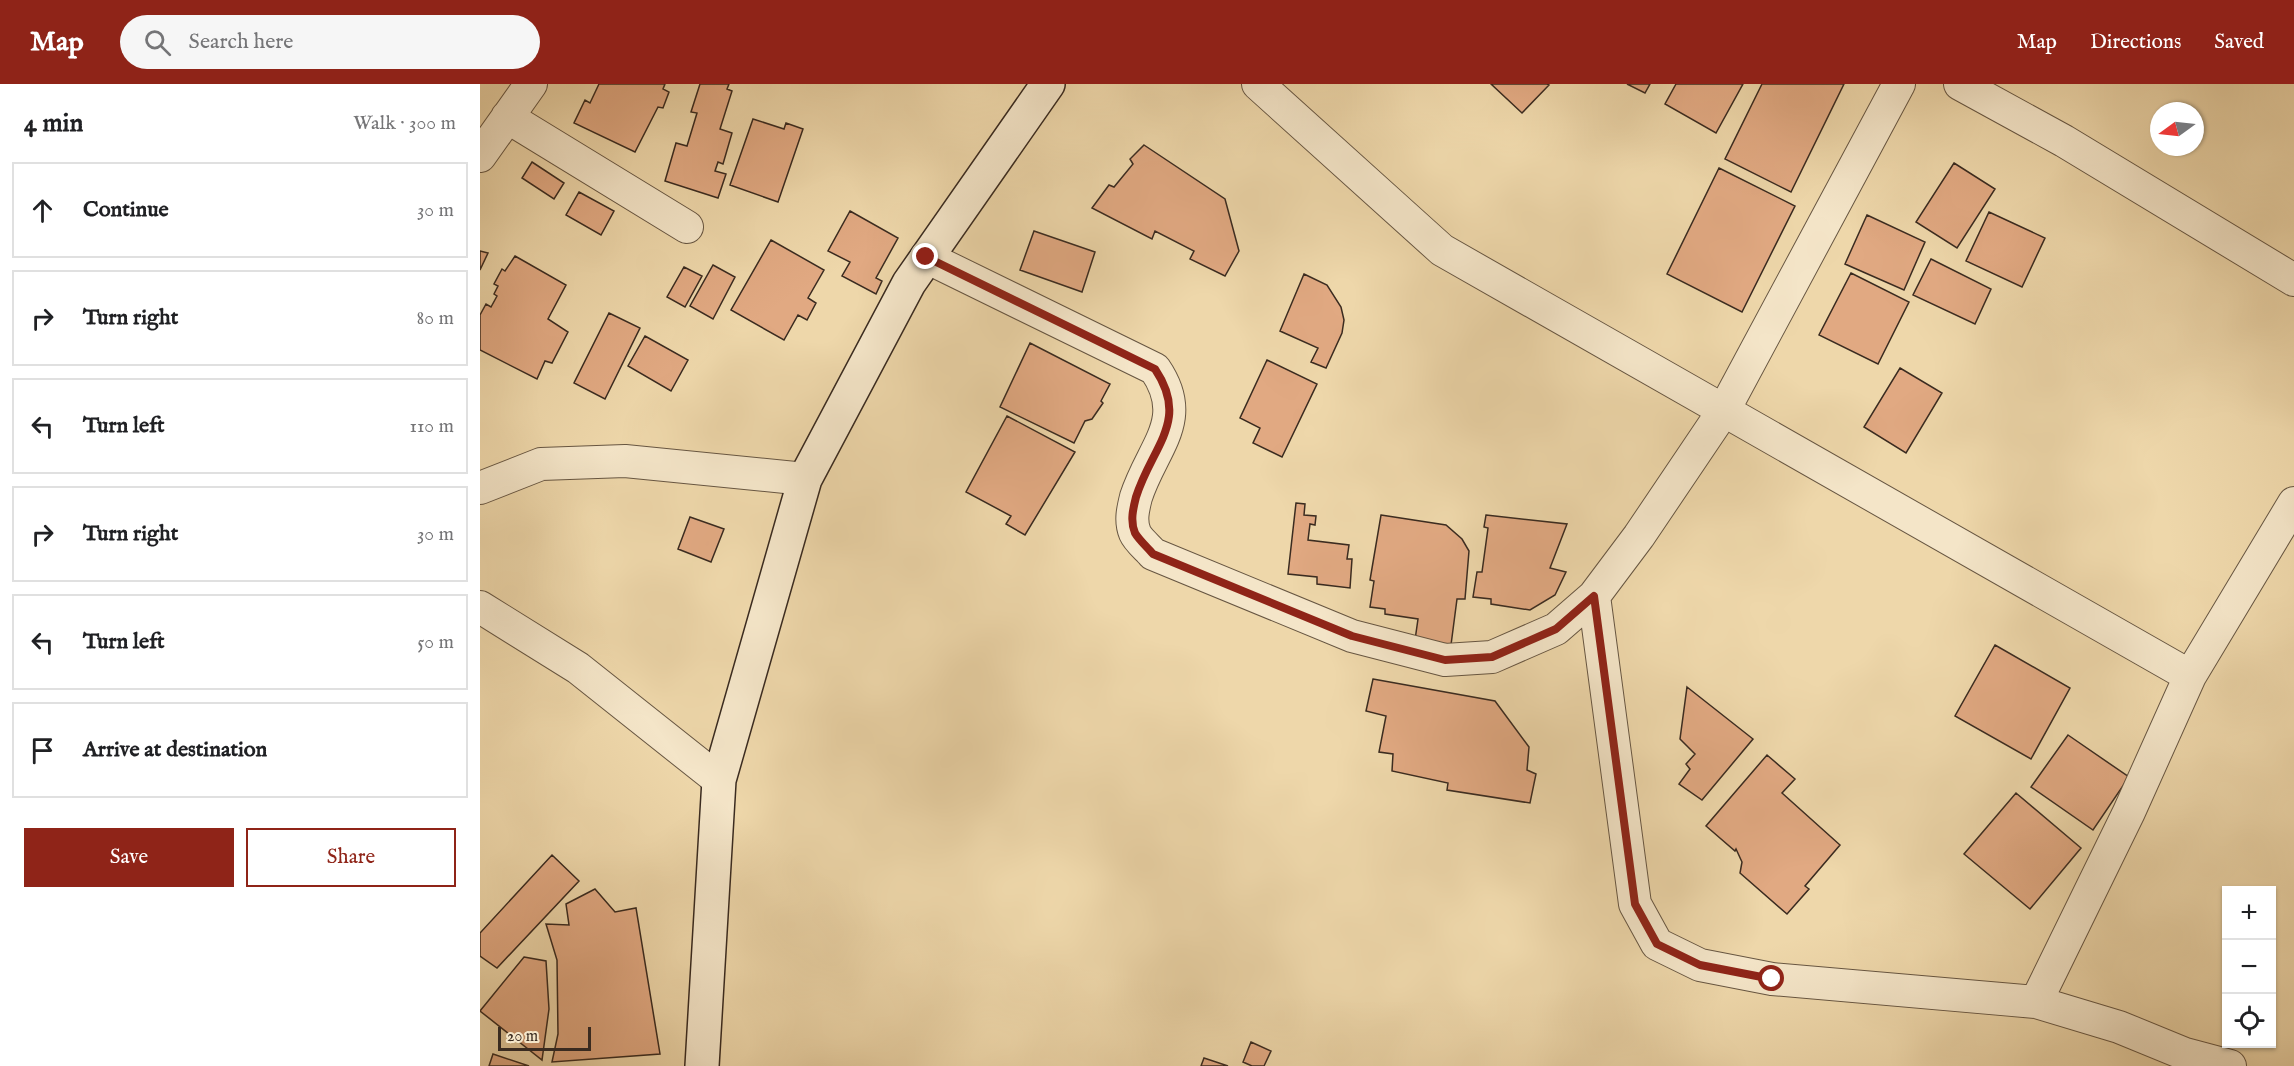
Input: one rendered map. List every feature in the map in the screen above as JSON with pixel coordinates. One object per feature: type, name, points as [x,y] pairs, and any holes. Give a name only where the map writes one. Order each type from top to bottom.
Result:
[{"type":"street","points":[[480,156],[531,84]]},
{"type":"street","points":[[702,1066],[716,880],[719,780],[805,479],[909,283],[1048,84]]},
{"type":"street","points":[[1258,84],[1442,250],[2190,676]]},
{"type":"street","points":[[926,257],[1155,369],[1167,386],[1172,408],[1170,423],[1141,481],[1131,513],[1135,533],[1153,554],[1352,636],[1445,660],[1492,657],[1556,629],[1594,596],[1639,536],[1724,410],[1899,84]]},
{"type":"street","points":[[1960,84],[2064,141],[2294,280]]},
{"type":"street","points":[[507,117],[687,227]]},
{"type":"street","points":[[480,488],[541,464],[625,461],[805,479]]},
{"type":"street","points":[[2036,1002],[2129,812],[2190,676],[2294,503]]},
{"type":"street","points":[[1594,596],[1635,904],[1657,944],[1700,965],[1772,979],[2036,1002],[2119,1027],[2182,1060],[2230,1066]]},
{"type":"street","points":[[480,607],[578,668],[719,780]]},
{"type":"building","points":[[599,84],[665,84],[663,89],[669,92],[663,108],[658,107],[635,152],[574,123],[585,100],[590,103]]},
{"type":"building","points":[[700,84],[729,84],[727,89],[732,91],[720,129],[732,133],[723,164],[718,162],[715,171],[726,174],[718,198],[665,181],[676,143],[687,146],[697,113],[691,112]]},
{"type":"building","points":[[1491,84],[1547,84],[1549,85],[1522,113]]},
{"type":"building","points":[[1627,84],[1650,84],[1645,93]]},
{"type":"building","points":[[1676,84],[1743,84],[1716,133],[1665,104]]},
{"type":"building","points":[[1762,84],[1844,84],[1791,192],[1725,159]]},
{"type":"building","points":[[753,119],[784,129],[786,123],[803,129],[778,202],[730,185]]},
{"type":"building","points":[[1144,145],[1225,199],[1239,251],[1225,276],[1190,259],[1194,251],[1155,231],[1152,239],[1092,208],[1109,185],[1114,187],[1133,164],[1130,159]]},
{"type":"building","points":[[532,162],[564,183],[554,199],[522,178]]},
{"type":"building","points":[[1954,163],[1995,189],[1957,248],[1916,222]]},
{"type":"building","points":[[1719,168],[1795,206],[1742,312],[1667,274]]},
{"type":"building","points":[[579,192],[614,211],[601,235],[566,215]]},
{"type":"building","points":[[850,211],[898,238],[876,278],[882,281],[876,294],[842,276],[850,262],[828,251]]},
{"type":"building","points":[[1989,212],[2045,238],[2022,287],[1966,261]]},
{"type":"building","points":[[1867,215],[1925,242],[1904,290],[1845,264]]},
{"type":"building","points":[[1034,231],[1095,252],[1082,292],[1020,270]]},
{"type":"building","points":[[771,240],[824,270],[808,298],[816,303],[807,320],[798,315],[784,340],[731,310]]},
{"type":"building","points":[[480,251],[488,253],[480,270]]},
{"type":"building","points":[[515,256],[566,285],[548,319],[568,332],[552,363],[545,361],[537,379],[480,350],[480,315],[486,304],[491,307],[497,296],[494,294],[498,286],[494,284],[502,269],[505,271]]},
{"type":"building","points":[[1931,259],[1991,289],[1975,324],[1913,295]]},
{"type":"building","points":[[713,265],[735,277],[713,319],[690,306]]},
{"type":"building","points":[[684,267],[702,276],[685,307],[667,297]]},
{"type":"building","points":[[1851,273],[1909,302],[1878,364],[1819,335]]},
{"type":"building","points":[[1304,274],[1327,285],[1341,307],[1344,320],[1342,333],[1326,368],[1311,362],[1318,348],[1280,331]]},
{"type":"building","points":[[609,313],[640,328],[605,399],[574,383]]},
{"type":"building","points":[[645,336],[688,360],[671,391],[628,366]]},
{"type":"building","points":[[1030,343],[1110,384],[1101,401],[1103,403],[1092,419],[1085,421],[1074,443],[1000,407]]},
{"type":"building","points":[[1267,360],[1317,384],[1282,457],[1253,443],[1260,428],[1240,418]]},
{"type":"building","points":[[1900,368],[1942,393],[1906,453],[1864,427]]},
{"type":"building","points":[[1007,416],[1075,452],[1025,535],[1006,524],[1011,516],[966,492]]},
{"type":"building","points":[[1296,503],[1305,504],[1304,515],[1316,516],[1315,525],[1310,524],[1308,540],[1349,545],[1347,559],[1352,559],[1350,588],[1317,584],[1317,577],[1288,574]]},
{"type":"building","points":[[1381,515],[1446,525],[1462,539],[1469,551],[1465,599],[1457,599],[1451,645],[1415,640],[1418,619],[1385,614],[1385,609],[1370,607],[1374,581],[1370,580]]},
{"type":"building","points":[[1486,515],[1567,524],[1550,568],[1566,572],[1555,595],[1530,610],[1491,604],[1491,599],[1473,597],[1477,572],[1482,572],[1488,528],[1484,527]]},
{"type":"building","points":[[690,517],[724,529],[711,562],[678,549]]},
{"type":"building","points":[[1995,645],[2070,688],[2031,759],[1955,716]]},
{"type":"building","points":[[1373,679],[1495,701],[1529,747],[1527,770],[1536,774],[1530,803],[1447,790],[1448,783],[1392,771],[1393,754],[1379,752],[1386,716],[1366,711]]},
{"type":"building","points":[[1687,687],[1753,739],[1702,800],[1679,784],[1690,769],[1686,764],[1695,754],[1680,739]]},
{"type":"building","points":[[2068,735],[2129,777],[2093,830],[2031,787]]},
{"type":"building","points":[[1767,755],[1795,779],[1782,793],[1840,845],[1805,886],[1809,889],[1787,914],[1740,873],[1742,862],[1736,849],[1735,851],[1706,826]]},
{"type":"building","points":[[2016,793],[2081,848],[2030,909],[1964,854]]},
{"type":"building","points":[[552,855],[579,881],[497,968],[480,956],[480,933]]},
{"type":"building","points":[[595,889],[615,912],[636,908],[660,1054],[552,1062],[558,1034],[557,960],[546,924],[569,925],[566,904]]},
{"type":"building","points":[[524,957],[546,961],[549,1009],[542,1060],[480,1011]]},
{"type":"building","points":[[1251,1042],[1271,1051],[1264,1066],[1252,1066],[1243,1062]]},
{"type":"building","points":[[493,1054],[529,1066],[489,1066]]},
{"type":"building","points":[[1204,1058],[1228,1066],[1201,1066]]},
{"type":"route","points":[[926,257],[1155,369],[1167,386],[1172,408],[1170,423],[1141,481],[1131,513],[1135,533],[1153,554],[1352,636],[1445,660],[1492,657],[1556,629],[1594,596],[1635,904],[1657,944],[1700,965],[1772,979]]}]
